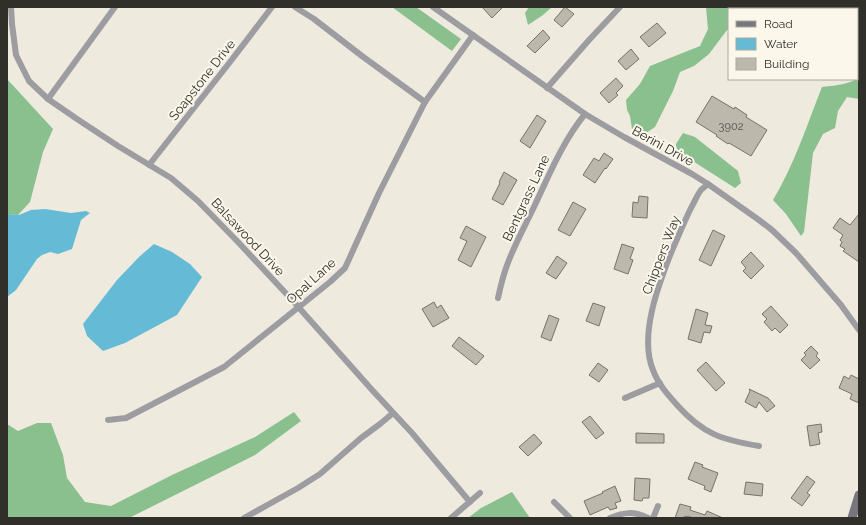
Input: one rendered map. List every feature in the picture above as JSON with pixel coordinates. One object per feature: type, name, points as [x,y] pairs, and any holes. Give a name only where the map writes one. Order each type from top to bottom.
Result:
[{"type":"street","name":"Balsawood Drive","points":[[11,7],[16,55],[29,81],[48,98],[77,120],[171,178],[198,200],[412,433],[470,502]]},
{"type":"street","points":[[48,98],[115,7]]},
{"type":"street","name":"Soapstone Drive","points":[[149,164],[272,7]]},
{"type":"street","points":[[295,7],[314,19],[425,102]]},
{"type":"street","name":"Berini Drive","points":[[433,7],[585,114],[692,174],[759,220],[785,242],[841,305],[859,330]]},
{"type":"street","points":[[547,88],[620,7]]},
{"type":"street","name":"Opal Lane","points":[[108,420],[126,418],[224,367],[330,282],[344,268],[379,192],[425,102],[473,35]]},
{"type":"street","name":"Bentgrass Lane","points":[[498,298],[510,257],[568,138],[585,114]]},
{"type":"street","name":"Chippers Way","points":[[708,184],[701,190],[687,217],[660,282],[654,304],[649,335],[649,353],[653,370],[660,383],[668,395],[690,419],[717,436],[759,446]]},
{"type":"street","points":[[625,398],[660,383]]},
{"type":"street","points":[[244,518],[320,474],[361,438],[393,413]]},
{"type":"street","points":[[451,518],[480,493]]},
{"type":"street","points":[[852,518],[859,495]]},
{"type":"street","points":[[554,502],[570,518]]},
{"type":"street","points":[[653,518],[658,506]]},
{"type":"street","points":[[610,518],[619,514],[630,513],[648,518]]},
{"type":"green space","points":[[392,7],[416,7],[461,39],[452,51]]},
{"type":"green space","points":[[529,7],[552,7],[528,25],[525,13]]},
{"type":"green space","points":[[706,7],[757,7],[728,8],[728,30],[709,54],[694,66],[680,72],[673,91],[655,127],[646,133],[632,129],[626,100],[640,84],[650,66],[700,46],[708,29]]},
{"type":"green space","points":[[859,77],[859,99],[847,97],[838,111],[835,128],[823,134],[813,153],[804,232],[801,236],[786,214],[773,200],[794,159],[822,87],[847,83],[858,80]]},
{"type":"green space","points":[[7,79],[53,129],[43,152],[30,202],[18,215],[8,214]]},
{"type":"green space","points":[[683,133],[695,137],[738,171],[741,183],[735,188],[677,151],[676,144]]},
{"type":"green space","points":[[294,412],[301,421],[255,455],[129,518],[7,518],[7,424],[18,431],[37,423],[51,423],[63,455],[67,478],[85,502],[111,506],[172,475],[255,437]]},
{"type":"green space","points":[[512,492],[530,518],[468,518],[481,508]]},
{"type":"water","points":[[859,7],[859,31],[858,32],[858,8],[792,8]]},
{"type":"water","points":[[7,198],[8,214],[19,215],[31,210],[45,209],[71,213],[86,211],[90,213],[81,220],[72,249],[58,254],[50,252],[42,255],[37,259],[16,290],[7,297]]},
{"type":"water","points":[[154,244],[172,252],[190,264],[202,277],[177,315],[125,343],[103,351],[87,336],[83,324],[117,280]]},
{"type":"building","points":[[482,7],[503,7],[492,18]]},
{"type":"building","points":[[565,7],[574,14],[562,27],[554,20]]},
{"type":"building","points":[[657,23],[666,33],[649,47],[640,37]]},
{"type":"building","points":[[543,30],[550,38],[535,53],[527,46]]},
{"type":"building","points":[[631,49],[639,59],[626,70],[618,61]]},
{"type":"building","points":[[616,78],[623,86],[616,93],[618,95],[609,103],[600,93]]},
{"type":"building","points":[[712,96],[734,109],[735,107],[747,115],[746,117],[767,130],[751,156],[729,143],[728,144],[696,122]]},
{"type":"building","points":[[537,115],[546,121],[530,148],[520,141]]},
{"type":"building","points":[[604,153],[613,159],[595,183],[583,175],[594,158],[599,161]]},
{"type":"building","points":[[504,172],[517,180],[503,205],[492,199]]},
{"type":"building","points":[[639,196],[648,197],[647,218],[632,217],[633,202],[638,203]]},
{"type":"building","points":[[573,202],[586,209],[570,236],[558,230]]},
{"type":"building","points":[[859,214],[859,262],[843,251],[845,249],[840,246],[842,242],[840,240],[843,235],[833,228],[840,218],[850,225]]},
{"type":"building","points":[[466,226],[486,237],[471,267],[458,260],[467,241],[460,238]]},
{"type":"building","points":[[713,230],[725,236],[711,266],[699,260]]},
{"type":"building","points":[[622,244],[634,248],[630,259],[633,260],[628,274],[614,269]]},
{"type":"building","points":[[751,252],[764,266],[751,279],[743,271],[746,268],[741,262]]},
{"type":"building","points":[[557,256],[567,263],[556,279],[546,273]]},
{"type":"building","points":[[434,302],[437,308],[441,305],[449,318],[433,327],[422,309]]},
{"type":"building","points":[[593,303],[605,307],[599,326],[586,321]]},
{"type":"building","points":[[771,306],[788,325],[780,333],[775,328],[772,331],[764,322],[767,319],[762,314]]},
{"type":"building","points":[[696,309],[708,313],[705,325],[712,326],[710,333],[704,332],[701,343],[688,339]]},
{"type":"building","points":[[549,315],[559,319],[551,341],[541,337]]},
{"type":"building","points":[[459,337],[484,356],[476,365],[452,346]]},
{"type":"building","points":[[811,346],[818,353],[816,356],[820,360],[810,369],[801,360],[806,355],[804,353]]},
{"type":"building","points":[[706,362],[725,383],[716,391],[697,370]]},
{"type":"building","points":[[598,363],[608,370],[599,382],[589,375]]},
{"type":"building","points":[[851,375],[859,379],[859,403],[850,399],[852,394],[839,388],[844,376],[849,379]]},
{"type":"building","points":[[749,389],[768,398],[775,406],[767,412],[759,402],[756,408],[745,402],[750,391]]},
{"type":"building","points":[[590,416],[604,433],[596,439],[582,422]]},
{"type":"building","points":[[821,424],[822,432],[818,433],[820,444],[810,446],[807,426]]},
{"type":"building","points":[[636,433],[664,434],[664,443],[636,443]]},
{"type":"building","points":[[534,434],[542,443],[528,456],[519,447]]},
{"type":"building","points":[[695,462],[703,465],[702,467],[718,473],[711,492],[704,489],[705,486],[688,479]]},
{"type":"building","points":[[807,476],[815,482],[807,493],[810,495],[802,506],[791,498]]},
{"type":"building","points":[[635,478],[650,479],[649,498],[643,498],[642,501],[634,500]]},
{"type":"building","points":[[746,482],[763,484],[762,496],[744,494]]},
{"type":"building","points":[[615,486],[621,501],[615,503],[617,508],[610,510],[608,507],[590,515],[584,501]]},
{"type":"building","points":[[680,504],[691,507],[690,510],[705,515],[707,511],[723,518],[693,518],[685,516],[684,518],[675,518]]}]
